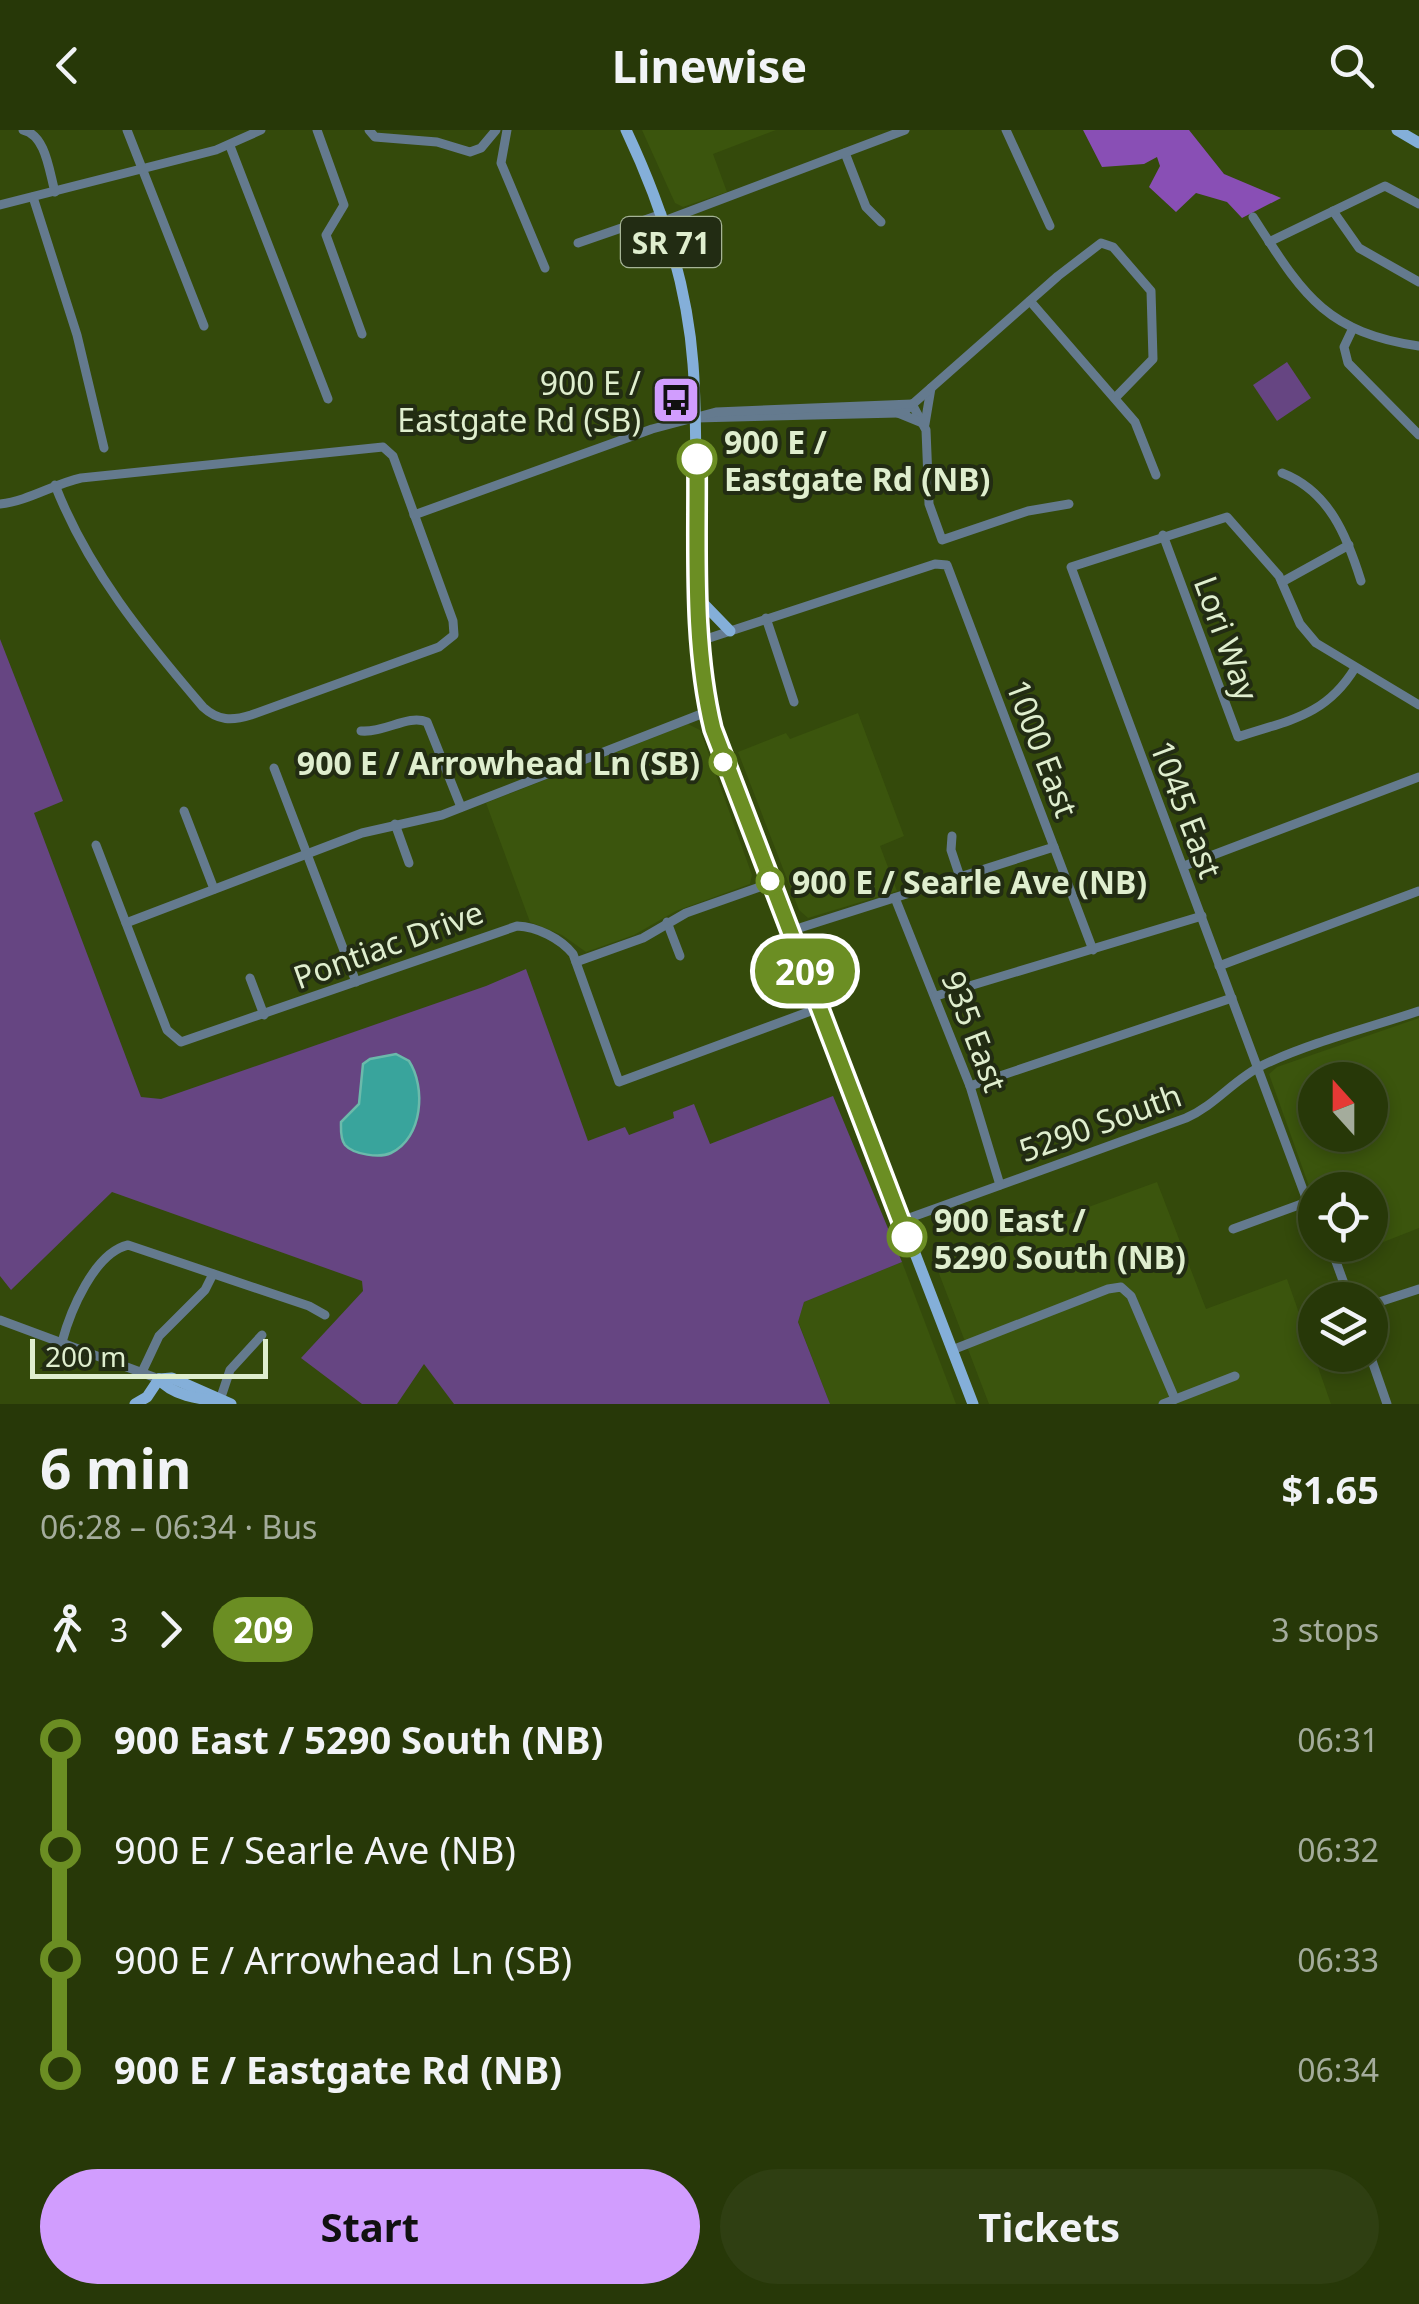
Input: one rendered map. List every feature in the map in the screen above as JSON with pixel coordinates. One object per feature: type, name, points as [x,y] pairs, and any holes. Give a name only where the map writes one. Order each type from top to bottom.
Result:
[{"type":"main road","name":"SR 71","points":[[626,130],[663,217],[686,307],[696,418],[700,642],[709,711],[724,765],[973,1404]]},
{"type":"main road","points":[[1396,130],[1419,143]]},
{"type":"main road","points":[[699,599],[730,631]]},
{"type":"main road","points":[[135,1404],[147,1396],[159,1379],[172,1378],[225,1402]]},
{"type":"street","points":[[23,130],[38,139],[55,192]]},
{"type":"street","points":[[128,130],[204,326]]},
{"type":"street","points":[[0,206],[230,146],[262,130]]},
{"type":"street","points":[[316,130],[342,199],[343,210],[326,234],[362,334]]},
{"type":"street","points":[[369,130],[375,138],[437,142],[475,151],[496,130]]},
{"type":"street","points":[[507,130],[501,163],[545,268]]},
{"type":"street","points":[[1006,130],[1050,226]]},
{"type":"street","points":[[578,244],[845,153],[898,131]]},
{"type":"street","points":[[230,146],[328,399]]},
{"type":"street","points":[[845,153],[866,206],[881,222]]},
{"type":"street","points":[[1270,242],[1385,186],[1419,204]]},
{"type":"street","points":[[33,197],[77,336],[104,448]]},
{"type":"street","points":[[1333,211],[1358,248],[1419,282]]},
{"type":"street","points":[[1253,217],[1306,294],[1353,328],[1382,340],[1419,346]]},
{"type":"street","points":[[898,413],[1095,246],[1105,243],[1151,290],[1153,319],[1153,359],[1115,398]]},
{"type":"street","points":[[1030,301],[1138,427],[1156,475]]},
{"type":"street","points":[[1353,328],[1344,348],[1348,363],[1419,435]]},
{"type":"street","points":[[931,388],[925,424],[930,504],[942,540],[1028,511],[1069,504]]},
{"type":"street","points":[[414,515],[652,428],[716,412],[912,404]]},
{"type":"street","points":[[912,404],[925,424]]},
{"type":"street","points":[[696,418],[898,413],[925,424]]},
{"type":"street","points":[[0,504],[55,485],[82,478],[380,446],[393,456],[453,621],[454,635],[450,642],[246,717],[229,720],[214,715],[203,707],[115,600],[77,538],[55,485]]},
{"type":"street","points":[[1282,473],[1306,484],[1339,522],[1361,581]]},
{"type":"street","points":[[1163,536],[1227,517],[1282,582],[1307,634],[1321,648],[1419,706]]},
{"type":"street","name":"1045 East","points":[[1163,536],[1071,567],[1298,1178]]},
{"type":"street","name":"Lori Way","points":[[1163,536],[1238,738],[1319,708],[1340,692],[1355,668]]},
{"type":"street","points":[[1282,582],[1349,545]]},
{"type":"street","name":"1000 East","points":[[766,618],[798,611],[934,564],[948,564],[1093,950]]},
{"type":"street","points":[[700,642],[766,618],[794,702]]},
{"type":"street","points":[[96,845],[126,923],[307,854],[395,824],[462,807],[709,711]]},
{"type":"street","points":[[361,731],[377,732],[417,718],[427,722],[462,807]]},
{"type":"street","points":[[274,768],[356,982]]},
{"type":"street","points":[[1184,866],[1419,777]]},
{"type":"street","points":[[184,811],[214,889]]},
{"type":"street","points":[[395,824],[408,863]]},
{"type":"street","points":[[952,836],[951,850],[960,877]]},
{"type":"street","points":[[790,931],[1054,847]]},
{"type":"street","points":[[771,883],[576,962],[619,1082],[820,1008]]},
{"type":"street","points":[[1219,966],[1419,891]]},
{"type":"street","name":"935 East","points":[[895,898],[970,1086],[1000,1185]]},
{"type":"street","points":[[936,996],[1202,916]]},
{"type":"street","points":[[667,922],[680,956]]},
{"type":"street","name":"Pontiac Drive","points":[[126,923],[167,1030],[177,1040],[190,1040],[517,926],[533,928],[564,943],[576,962]]},
{"type":"street","points":[[250,978],[264,1014]]},
{"type":"street","points":[[970,1086],[1232,998]]},
{"type":"street","name":"5290 South","points":[[901,1220],[1194,1114],[1216,1102],[1257,1068],[1419,1011]]},
{"type":"street","points":[[1233,1229],[1298,1205]]},
{"type":"street","points":[[62,1342],[77,1300],[99,1265],[118,1247],[133,1246],[309,1306],[325,1316]]},
{"type":"street","points":[[142,1372],[159,1336],[205,1290],[213,1274]]},
{"type":"street","points":[[952,1350],[1112,1288],[1124,1288],[1132,1296],[1174,1400]]},
{"type":"street","points":[[1388,1299],[1419,1289]]},
{"type":"street","points":[[0,1320],[159,1379]]},
{"type":"street","points":[[225,1402],[228,1372],[262,1335]]},
{"type":"street","points":[[1376,1372],[1387,1404]]},
{"type":"street","points":[[1163,1404],[1235,1376]]},
{"type":"shaded area","points":[[642,130],[776,130],[713,154],[727,192],[683,207],[675,203]]},
{"type":"shaded area","points":[[1083,130],[1189,130],[1224,174],[1281,198],[1242,218],[1227,202],[1196,193],[1176,212],[1149,187],[1160,166],[1157,157],[1144,164],[1102,167]]},
{"type":"shaded area","points":[[1287,362],[1311,398],[1277,421],[1253,385]]},
{"type":"shaded area","points":[[0,639],[63,801],[34,813],[141,1097],[161,1099],[526,969],[588,1141],[625,1127],[629,1135],[674,1118],[673,1112],[694,1104],[710,1144],[833,1096],[902,1262],[804,1302],[798,1322],[830,1404],[454,1404],[424,1364],[397,1404],[362,1404],[301,1358],[363,1291],[362,1281],[112,1192],[11,1290],[0,1276]]},
{"type":"shaded area","points":[[858,713],[904,836],[880,846],[897,891],[808,918],[799,910],[738,752],[786,733],[790,739]]},
{"type":"shaded area","points":[[688,724],[700,730],[752,875],[750,884],[676,911],[634,935],[586,952],[562,935],[530,922],[486,803]]},
{"type":"shaded area","points":[[1419,1018],[1419,1228],[1388,1240],[1388,1172],[1304,1172],[1269,1074],[1277,1067]]},
{"type":"shaded area","points":[[1157,1182],[1206,1309],[1287,1279],[1298,1310],[1298,1372],[1320,1372],[1331,1404],[989,1404],[935,1263]]},
{"type":"shaded area","points":[[902,1262],[956,1404],[830,1404],[798,1321],[804,1302]]},
{"type":"water","points":[[396,1054],[409,1061],[418,1084],[418,1111],[410,1136],[386,1155],[354,1151],[343,1143],[341,1122],[359,1104],[363,1064]]},
{"type":"bus line","name":"209","points":[[697,459],[701,662],[713,729],[907,1237]]},
{"type":"place","name":"900 E / Eastgate Rd (SB)","points":[[676,400]]},
{"type":"place","name":"900 E / Eastgate Rd (NB)","points":[[697,459]]},
{"type":"place","name":"900 E / Arrowhead Ln (SB)","points":[[723,762]]},
{"type":"place","name":"900 E / Searle Ave (NB)","points":[[770,881]]},
{"type":"place","name":"900 East / 5290 South (NB)","points":[[907,1237]]}]
